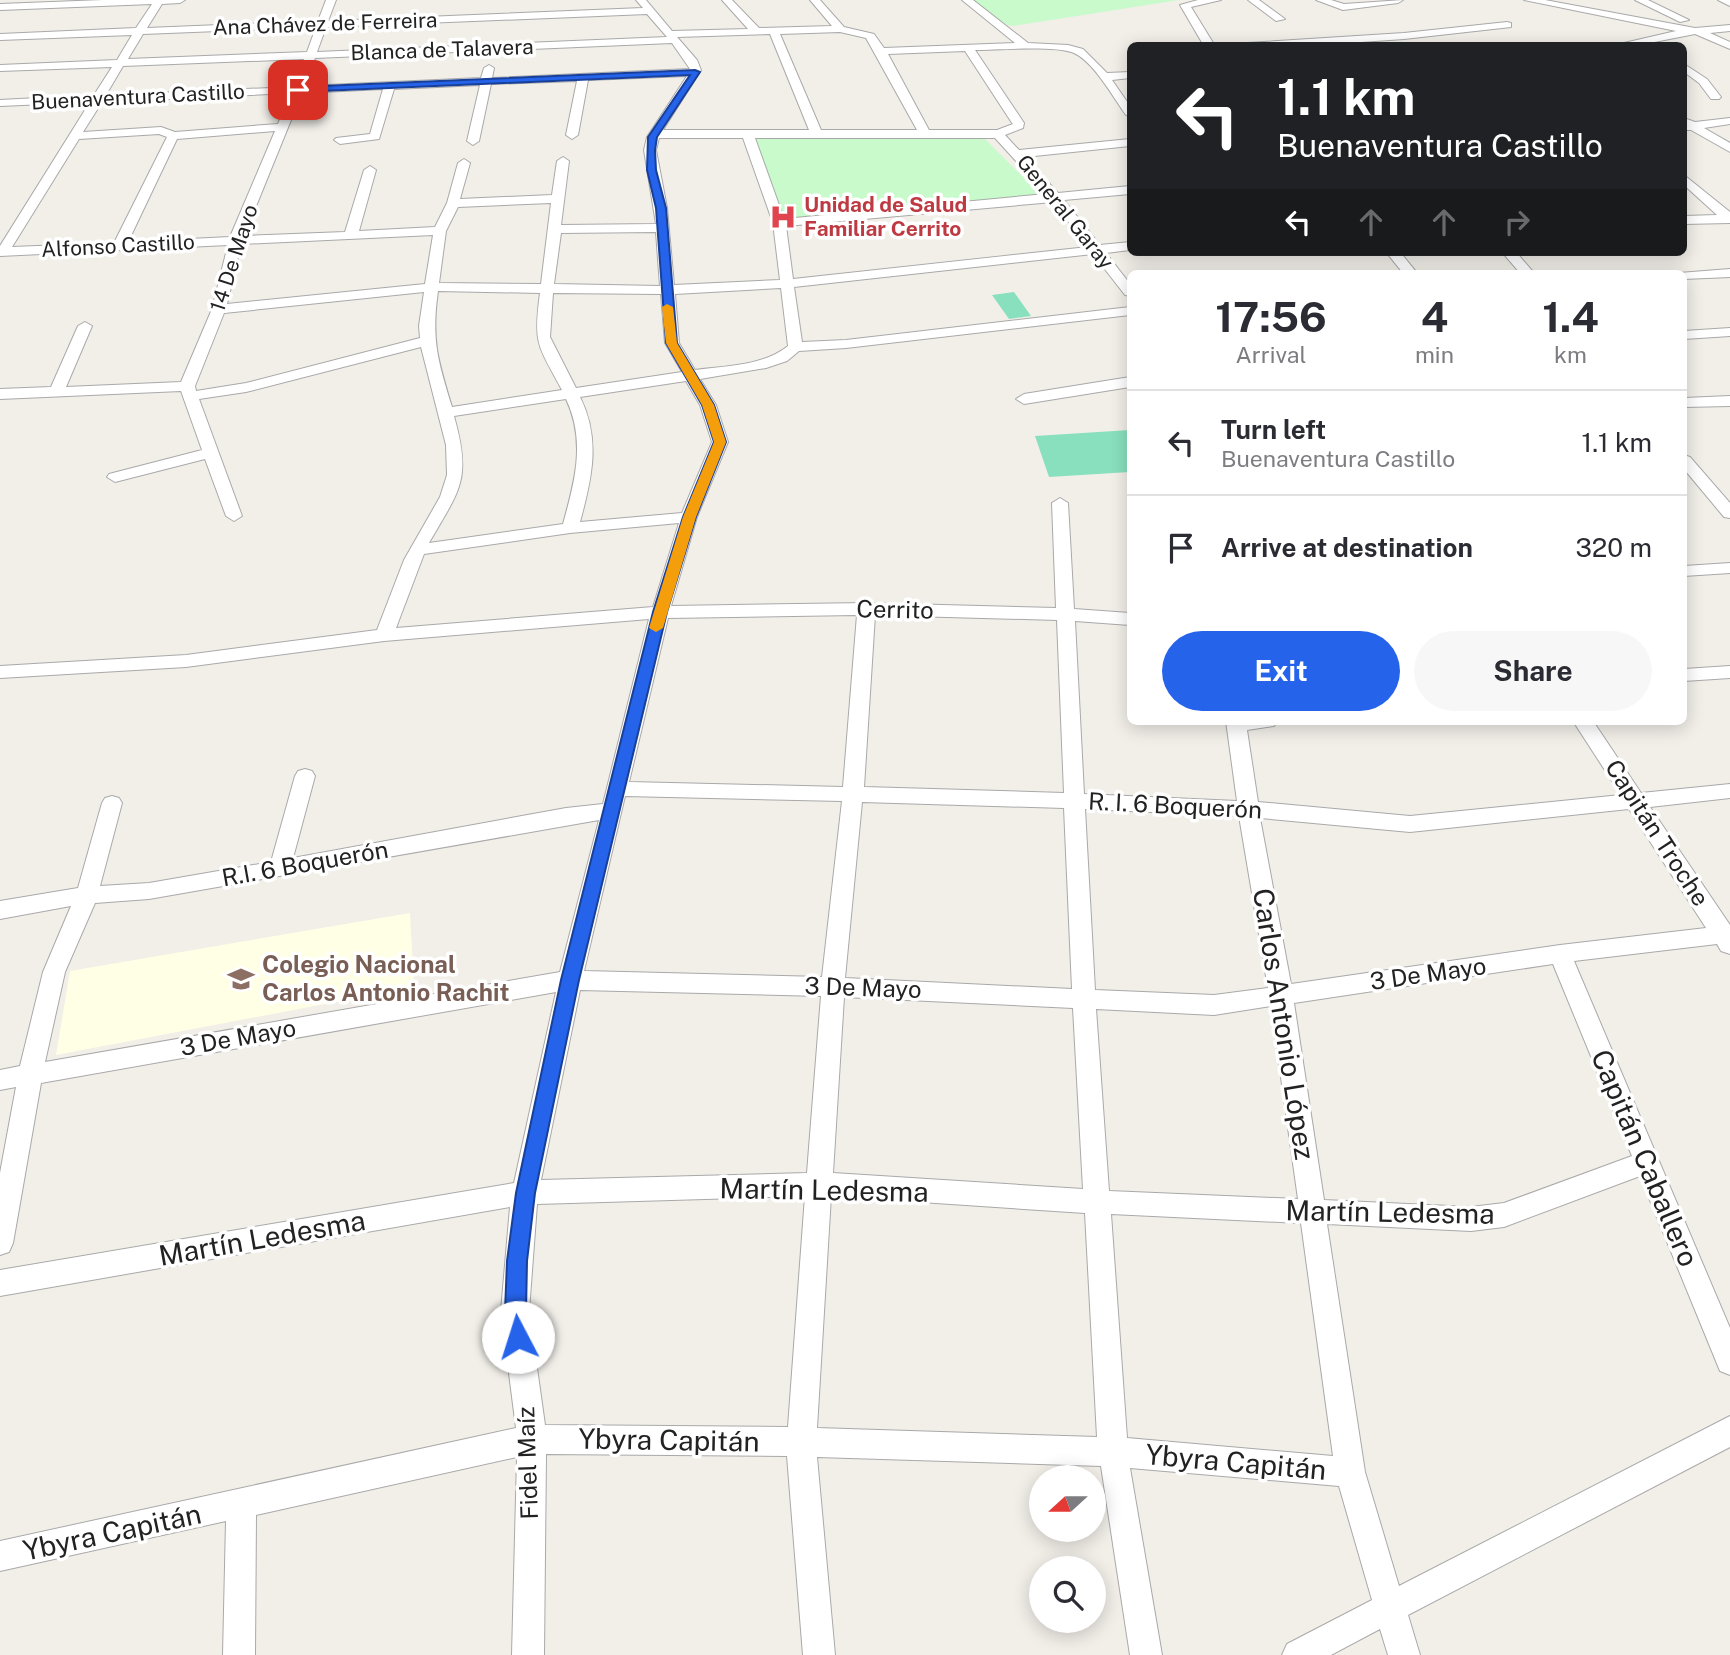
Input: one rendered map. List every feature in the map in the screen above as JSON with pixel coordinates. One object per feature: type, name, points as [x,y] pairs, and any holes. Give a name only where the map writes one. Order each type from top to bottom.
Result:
[{"type":"street","points":[[1,252],[159,0]]},
{"type":"street","points":[[0,7],[180,0]]},
{"type":"street","name":"14 De Mayo","points":[[189,391],[219,309],[236,239],[298,90],[331,0]]},
{"type":"street","points":[[641,0],[693,62],[695,72]]},
{"type":"street","points":[[727,0],[756,31]]},
{"type":"street","points":[[815,1],[837,0]]},
{"type":"street","points":[[967,0],[1025,46]]},
{"type":"street","points":[[1208,42],[1185,5],[1216,0]]},
{"type":"street","points":[[1254,0],[1280,19]]},
{"type":"street","points":[[1321,0],[1343,7],[1398,0]]},
{"type":"street","points":[[1530,0],[1700,32],[1730,46]]},
{"type":"street","points":[[1640,0],[1693,24],[1700,32]]},
{"type":"street","points":[[1723,0],[1730,3]]},
{"type":"street","points":[[815,1],[841,29],[866,33],[881,51],[925,134]]},
{"type":"street","name":"Ana Chávez de Ferreira","points":[[0,37],[323,24],[495,28],[650,11]]},
{"type":"street","points":[[1310,42],[1404,36],[1507,25]]},
{"type":"street","points":[[473,141],[495,28]]},
{"type":"street","name":"Blanca de Talavera","points":[[0,68],[311,55],[495,28],[672,37],[841,29]]},
{"type":"street","points":[[1654,42],[1730,28]]},
{"type":"street","points":[[774,31],[817,135]]},
{"type":"street","points":[[1404,36],[1411,42]]},
{"type":"street","points":[[881,51],[1025,46],[1076,49],[1103,77],[1127,109]]},
{"type":"street","points":[[654,134],[998,134],[1015,129],[1019,126],[1018,123],[968,48]]},
{"type":"street","points":[[1687,69],[1703,81],[1716,97]]},
{"type":"street","name":"Buenaventura Castillo","points":[[0,103],[695,72]]},
{"type":"street","name":"Fidel Maíz","points":[[528,1655],[532,1439],[515,1311],[517,1261],[525,1193],[570,980],[660,612],[689,517],[720,442],[708,405],[692,374],[671,343],[661,208],[650,150],[654,134],[695,72]]},
{"type":"street","points":[[1103,77],[1127,75]]},
{"type":"street","points":[[572,135],[583,77]]},
{"type":"street","points":[[340,140],[375,137],[390,85]]},
{"type":"street","points":[[1687,125],[1730,121]]},
{"type":"street","points":[[1687,126],[1730,148]]},
{"type":"street","points":[[75,135],[161,130],[173,136],[282,127]]},
{"type":"street","name":"General Garay","points":[[998,134],[1057,199],[1127,288]]},
{"type":"street","points":[[748,135],[779,223],[795,347]]},
{"type":"street","points":[[119,246],[173,136]]},
{"type":"street","points":[[1018,154],[1127,142]]},
{"type":"street","points":[[563,161],[542,339],[571,393],[587,436],[584,477],[570,528]]},
{"type":"street","points":[[384,635],[417,550],[450,492],[454,478],[456,465],[447,412],[427,341],[426,326],[440,231],[453,203],[464,163]]},
{"type":"street","points":[[351,235],[370,170]]},
{"type":"street","points":[[1687,182],[1730,218]]},
{"type":"street","points":[[779,223],[1127,190]]},
{"type":"street","points":[[453,203],[558,199]]},
{"type":"street","points":[[1687,220],[1730,218]]},
{"type":"street","points":[[554,229],[662,228]]},
{"type":"street","name":"Alfonso Castillo","points":[[1,252],[440,231]]},
{"type":"street","points":[[219,309],[337,299],[432,287],[665,290],[785,284],[1127,246]]},
{"type":"street","points":[[1396,256],[1407,270]]},
{"type":"street","points":[[1512,256],[1524,270]]},
{"type":"street","points":[[1687,275],[1730,273]]},
{"type":"street","points":[[447,412],[772,362],[795,347],[846,344],[1127,311]]},
{"type":"street","points":[[57,390],[85,326]]},
{"type":"street","points":[[1687,335],[1730,332]]},
{"type":"street","points":[[0,394],[57,390],[189,391],[246,387],[427,341]]},
{"type":"street","points":[[1024,399],[1127,382]]},
{"type":"street","points":[[189,391],[234,516]]},
{"type":"street","points":[[1687,403],[1730,401]]},
{"type":"street","points":[[115,477],[211,453]]},
{"type":"street","points":[[1687,464],[1730,513]]},
{"type":"street","points":[[1687,482],[1702,481]]},
{"type":"street","points":[[1060,503],[1063,614],[1084,998],[1113,1452],[1146,1655]]},
{"type":"street","points":[[417,550],[570,528],[689,517]]},
{"type":"street","points":[[1687,571],[1730,568]]},
{"type":"street","points":[[819,1655],[801,1442],[833,987],[853,793],[866,609]]},
{"type":"street","name":"Cerrito","points":[[0,672],[186,661],[384,635],[660,612],[866,609],[1063,614],[1127,619]]},
{"type":"street","points":[[1687,675],[1730,672]]},
{"type":"street","name":"Carlos Antonio López","points":[[1236,725],[1281,995],[1350,1472],[1404,1655]]},
{"type":"street","name":"Capitán Troche","points":[[1586,725],[1728,939]]},
{"type":"street","points":[[280,868],[305,776]]},
{"type":"street","name":"R. I. 6 Boquerón","points":[[614,800],[853,793],[1248,808],[1377,823],[1410,824],[1730,791]]},
{"type":"street","name":"R.I. 6 Boquerón","points":[[0,910],[87,895],[149,891],[280,868],[566,816],[614,800]]},
{"type":"street","points":[[0,1243],[40,1024],[54,972],[87,895],[112,803]]},
{"type":"street","name":"3 De Mayo","points":[[0,1080],[570,980],[833,987],[1214,1005],[1560,954],[1728,939]]},
{"type":"street","name":"Capitán Caballero","points":[[1560,954],[1730,1361]]},
{"type":"street","name":"Martín Ledesma","points":[[0,1283],[525,1193],[819,1184],[1097,1202],[1471,1219],[1504,1214],[1646,1162]]},
{"type":"street","points":[[1298,1655],[1730,1431]]},
{"type":"street","name":"Ybyra Capitán","points":[[0,1556],[532,1439],[801,1442],[1113,1452],[1350,1472]]},
{"type":"street","points":[[239,1655],[242,1504]]},
{"type":"shaded area","name":"Colegio Nacional Carlos Antonio Rachit","points":[[410,913],[414,987],[56,1055],[70,971]]},
{"type":"green space","points":[[970,0],[1179,0],[1013,26],[1007,25]]},
{"type":"green space","points":[[753,139],[985,139],[1043,197],[782,221]]},
{"type":"green space","points":[[1014,292],[1031,316],[1009,319],[992,295]]},
{"type":"green space","points":[[1127,430],[1127,472],[1049,477],[1035,436]]},
{"type":"slow traffic","points":[[656,628],[689,517],[720,442],[708,405],[692,374],[671,343],[667,307]]},
{"type":"place","name":"Unidad de Salud Familiar Cerrito","points":[[783,217]]},
{"type":"place","name":"Colegio Nacional Carlos Antonio Rachit","points":[[241,979]]},
{"type":"route","points":[[298,90],[695,72],[653,137],[650,150],[661,208],[671,343],[692,374],[708,405],[720,442],[689,517],[660,612],[570,980],[525,1193],[517,1261],[515,1311],[518,1337]]}]
